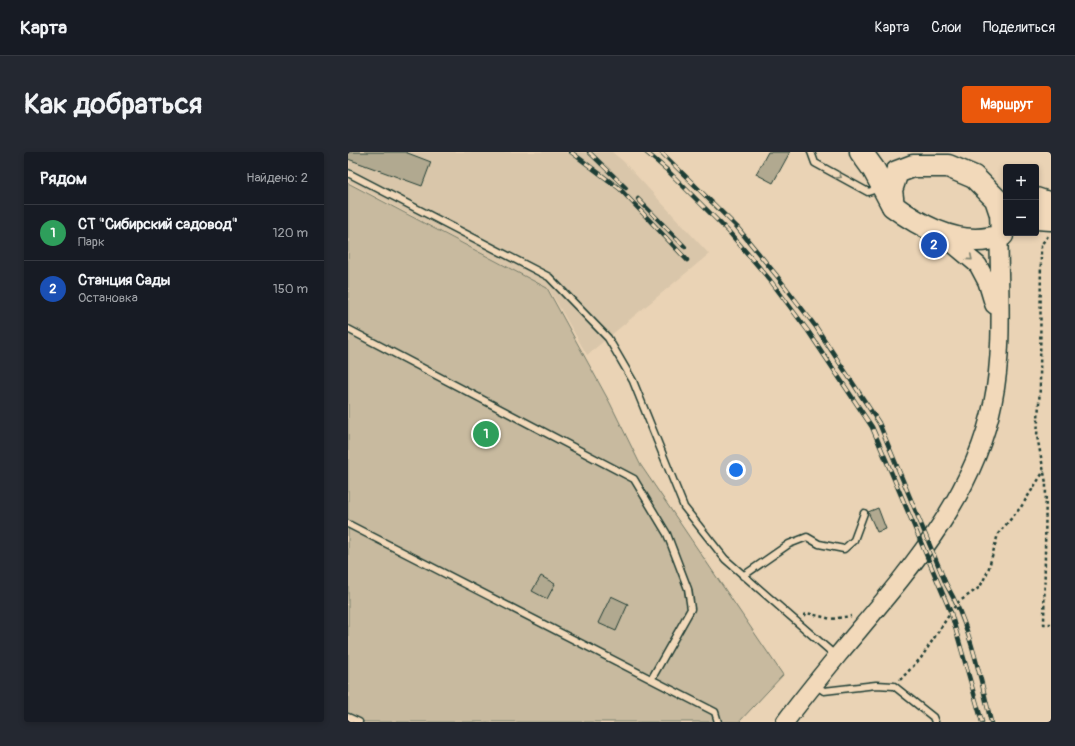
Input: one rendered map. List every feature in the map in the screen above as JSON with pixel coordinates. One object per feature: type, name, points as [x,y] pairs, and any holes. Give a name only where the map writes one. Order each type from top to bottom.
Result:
[{"type":"highway","points":[[861,152],[884,186],[893,206],[906,216],[940,233],[966,241],[982,241],[1002,234],[1000,214],[996,199],[974,177]]},
{"type":"highway","points":[[912,152],[1003,188]]},
{"type":"highway","points":[[893,206],[891,190],[897,172],[913,166],[948,166]]},
{"type":"highway","points":[[1039,200],[1051,204]]},
{"type":"highway","points":[[1039,218],[1051,219]]},
{"type":"street","points":[[940,233],[978,265],[986,282],[999,320]]},
{"type":"street","points":[[785,722],[837,656],[910,570],[957,499],[978,455],[993,402],[999,353],[1002,234]]},
{"type":"lane","points":[[811,152],[815,163],[868,192],[884,186]]},
{"type":"lane","points":[[348,173],[549,277],[608,338],[634,381],[684,507],[725,559],[837,656]]},
{"type":"lane","points":[[348,329],[634,479],[667,534],[688,590],[691,608],[652,678]]},
{"type":"lane","points":[[743,576],[789,544],[807,537],[819,544],[844,549],[854,540],[864,513]]},
{"type":"lane","points":[[348,524],[652,678],[715,712],[718,722]]},
{"type":"lane","points":[[814,684],[824,691],[876,685],[894,686],[933,717],[935,722]]},
{"type":"lane","points":[[348,717],[358,722]]},
{"type":"path","points":[[1051,230],[1041,245],[1040,387],[1037,436],[1046,483],[1044,624],[1051,624]]},
{"type":"path","points":[[894,686],[920,658],[957,603],[980,587],[988,571],[998,534],[1021,507],[1044,470]]},
{"type":"path","points":[[798,623],[807,613],[831,619],[855,615]]},
{"type":"shaded area","points":[[348,152],[612,152],[623,161],[709,254],[587,355],[549,289],[348,181]]},
{"type":"shaded area","points":[[348,183],[547,288],[610,403],[640,464],[783,675],[739,722],[348,722]]},
{"type":"building","points":[[348,152],[405,152],[431,162],[422,186],[348,159]]},
{"type":"building","points":[[768,152],[790,152],[773,183],[756,174]]},
{"type":"building","points":[[878,508],[886,529],[877,532],[868,512]]},
{"type":"building","points":[[541,576],[555,584],[547,599],[532,591]]},
{"type":"building","points":[[611,596],[628,604],[616,631],[598,623]]},
{"type":"railway","points":[[571,152],[620,189],[687,260]]},
{"type":"railway","points":[[589,152],[626,188]]},
{"type":"railway","points":[[646,152],[667,170],[729,232],[770,280],[808,331],[872,427],[951,613],[982,722]]},
{"type":"railway","points":[[661,152],[737,227],[777,276],[816,327],[879,423],[946,584],[962,616],[983,687],[991,722]]},
{"type":"railway","points":[[638,199],[685,247]]},
{"type":"place","name":"Станция Сады","points":[[934,245]]},
{"type":"place","name":"СТ \"Сибирский садовод\"","points":[[486,434]]}]
